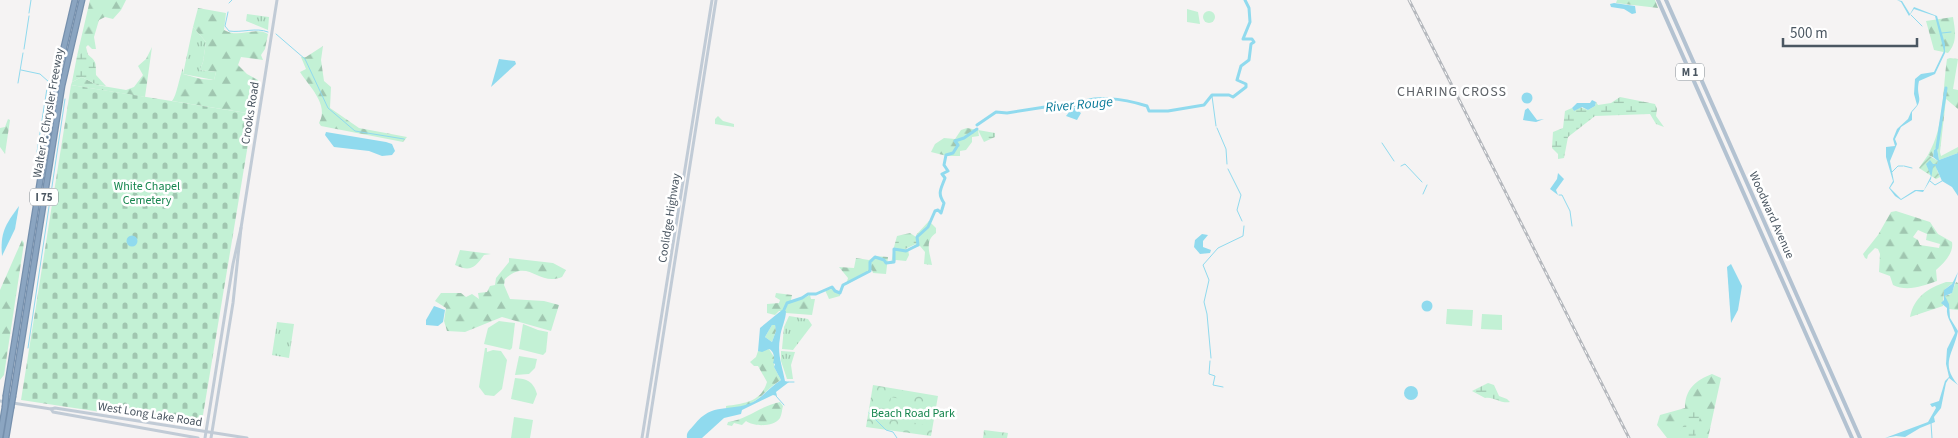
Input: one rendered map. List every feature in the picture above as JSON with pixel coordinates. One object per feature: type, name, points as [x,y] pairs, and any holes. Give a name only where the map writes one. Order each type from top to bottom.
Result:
[{"type":"highway","name":"Walter P. Chrysler Freeway","points":[[0,437],[56,81],[75,0]]},
{"type":"highway","name":"Walter P. Chrysler Freeway","points":[[6,438],[62,86],[82,0]]},
{"type":"main road","name":"Crooks Road","points":[[211,438],[233,303],[241,228],[277,0]]},
{"type":"main road","name":"Coolidge Highway","points":[[642,438],[684,192],[714,0]]},
{"type":"main road","name":"Woodward Avenue","points":[[1658,0],[1773,259]]},
{"type":"main road","name":"Woodward Avenue","points":[[1666,0],[1860,438]]},
{"type":"main road","points":[[1661,6],[1670,8]]},
{"type":"main road","points":[[1675,38],[1678,34],[1682,37]]},
{"type":"main road","points":[[1728,157],[1731,158],[1735,155]]},
{"type":"main road","points":[[1736,175],[1744,175]]},
{"type":"main road","name":"Coolidge Highway","points":[[646,438],[683,197]]},
{"type":"main road","name":"Crooks Road","points":[[205,438],[233,264],[241,228]]},
{"type":"main road","points":[[1773,259],[1774,257],[1780,257]]},
{"type":"main road","name":"M 1","points":[[1773,259],[1852,437]]},
{"type":"main road","points":[[233,264],[237,267]]},
{"type":"main road","points":[[227,301],[233,303]]},
{"type":"main road","points":[[225,312],[231,314]]},
{"type":"main road","points":[[1811,345],[1819,344]]},
{"type":"main road","points":[[219,348],[225,352]]},
{"type":"main road","points":[[1825,376],[1827,373],[1832,374]]},
{"type":"main road","points":[[215,376],[219,376],[220,379]]},
{"type":"main road","name":"West Long Lake Road","points":[[0,401],[77,411],[246,438]]},
{"type":"main road","name":"West Long Lake Road","points":[[51,409],[107,423],[198,438]]},
{"type":"main road","points":[[74,416],[77,411]]},
{"type":"main road","points":[[97,421],[104,416]]},
{"type":"main road","points":[[107,423],[112,417]]},
{"type":"main road","points":[[208,421],[214,424]]},
{"type":"main road","points":[[145,430],[148,423]]},
{"type":"main road","points":[[157,431],[157,427],[160,425]]},
{"type":"main road","points":[[193,437],[196,435],[197,430]]},
{"type":"main road","points":[[220,438],[224,434]]},
{"type":"green space","points":[[90,0],[126,0],[121,10],[113,19],[105,17],[99,20],[94,37],[96,49],[92,49],[88,45],[86,47],[88,55],[82,53],[77,56]]},
{"type":"green space","points":[[1617,0],[1655,0],[1658,8],[1616,3]]},
{"type":"green space","points":[[198,8],[226,13],[224,30],[235,33],[258,31],[268,34],[265,49],[261,55],[263,60],[241,57],[238,65],[247,74],[258,80],[253,114],[172,101],[183,68],[183,74],[214,80],[216,72],[200,70],[206,42],[193,27]]},
{"type":"green space","points":[[1187,9],[1198,12],[1200,24],[1187,22]]},
{"type":"green space","points":[[1209,11],[1215,17],[1209,23],[1203,17]]},
{"type":"green space","points":[[247,14],[269,17],[268,30],[246,21]]},
{"type":"green space","points":[[1953,17],[1955,36],[1951,49],[1948,53],[1934,50],[1926,21]]},
{"type":"green space","points":[[193,27],[206,42],[200,70],[216,72],[214,80],[183,74]]},
{"type":"green space","points":[[323,46],[321,60],[324,81],[331,87],[330,108],[359,128],[407,137],[403,142],[321,126],[319,123],[322,116],[320,102],[300,72],[306,69],[301,57],[306,57]]},
{"type":"green space","points":[[152,47],[145,97],[71,85],[72,82],[82,77],[97,85],[126,90],[134,87],[143,75],[138,66],[146,59]]},
{"type":"green space","points":[[84,51],[94,61],[96,75],[106,86],[97,85],[82,77],[72,82],[77,56]]},
{"type":"green space","points":[[1947,59],[1958,59],[1953,89],[1958,90],[1958,109],[1946,99],[1940,152],[1941,156],[1958,147],[1958,153],[1939,160],[1937,148],[1934,150],[1933,157],[1928,155],[1940,120]]},
{"type":"green space","name":"White Chapel Cemetery","points":[[71,85],[253,114],[201,427],[21,400]]},
{"type":"green space","points":[[1620,97],[1655,104],[1657,109],[1656,116],[1664,127],[1656,124],[1650,114],[1595,116],[1568,137],[1564,158],[1558,159],[1558,154],[1552,148],[1553,132],[1563,128],[1565,111],[1572,108],[1574,111],[1580,107],[1588,110],[1595,106],[1596,102],[1598,105],[1611,103]]},
{"type":"green space","points":[[718,116],[723,121],[734,124],[734,127],[715,124],[715,119]]},
{"type":"green space","points":[[8,119],[10,120],[5,154],[0,147],[0,128],[5,127]]},
{"type":"green space","points":[[967,128],[978,130],[979,136],[972,137],[972,142],[966,150],[960,151],[960,156],[947,156],[931,152],[935,144],[944,138],[955,139],[961,130]]},
{"type":"green space","points":[[978,130],[995,133],[995,137],[984,142]]},
{"type":"green space","points":[[1928,155],[1938,161],[1937,170],[1940,177],[1936,179],[1919,168]]},
{"type":"green space","points":[[1896,211],[1930,222],[1938,234],[1952,242],[1950,254],[1936,270],[1937,281],[1915,288],[1898,287],[1893,285],[1890,276],[1879,272],[1880,254],[1878,249],[1875,248],[1868,255],[1867,259],[1865,258],[1863,254],[1878,235],[1891,212]],"holes":[[[1918,230],[1927,234],[1926,240],[1940,244],[1939,248],[1920,245],[1918,240],[1913,237]]]},
{"type":"green space","points":[[929,221],[936,228],[936,233],[932,236],[929,243],[932,265],[924,264],[925,252],[920,246],[909,249],[918,243],[916,235]]},
{"type":"green space","points":[[910,233],[916,237],[918,243],[903,250],[894,247],[897,236]]},
{"type":"green space","points":[[22,240],[24,243],[4,375],[0,380],[0,290]]},
{"type":"green space","points":[[894,247],[908,249],[909,255],[906,261],[896,260],[891,264]]},
{"type":"green space","points":[[460,250],[491,254],[484,255],[472,268],[465,268],[455,265]]},
{"type":"green space","points":[[875,256],[888,257],[886,274],[873,273],[872,270],[846,285],[848,278],[839,267],[854,268],[856,258],[869,260]]},
{"type":"green space","points":[[509,258],[553,263],[566,270],[562,277],[554,279],[521,271],[513,273],[505,279],[504,285],[510,299],[544,301],[559,305],[551,331],[502,317],[465,332],[447,331],[444,321],[446,308],[435,301],[441,293],[461,293],[466,297],[472,294],[479,299],[478,293],[487,292],[490,286],[495,285],[496,278],[509,262]]},
{"type":"green space","points":[[1946,282],[1954,282],[1944,290],[1943,306],[1910,317],[1915,304],[1923,294],[1933,287]]},
{"type":"green space","points":[[1956,282],[1958,283],[1958,310],[1949,309],[1945,296],[1951,294]]},
{"type":"green space","points":[[832,289],[840,294],[840,296],[829,299],[825,290]]},
{"type":"green space","points":[[776,293],[792,295],[791,300],[794,301],[810,295],[811,299],[815,299],[812,315],[786,313],[786,311],[779,311],[775,315],[767,313],[767,304],[779,303],[780,300],[775,297]]},
{"type":"green space","points":[[1447,309],[1473,310],[1472,326],[1446,324]]},
{"type":"green space","points":[[1482,314],[1502,315],[1502,330],[1481,329]]},
{"type":"green space","points":[[789,316],[808,319],[812,325],[793,350],[782,349],[784,327]]},
{"type":"green space","points":[[499,321],[515,323],[512,348],[510,350],[484,344],[488,328]]},
{"type":"green space","points":[[277,322],[294,324],[289,358],[272,355]]},
{"type":"green space","points":[[523,324],[548,332],[546,352],[543,355],[519,349]]},
{"type":"green space","points":[[772,325],[775,325],[776,331],[772,342],[765,337]]},
{"type":"green space","points":[[485,348],[487,348],[487,352],[493,350],[501,351],[507,360],[502,389],[494,396],[485,395],[479,387]]},
{"type":"green space","points":[[769,349],[774,357],[774,367],[781,380],[750,404],[735,409],[726,408],[726,406],[740,404],[756,398],[761,394],[767,382],[758,366],[754,366],[750,362],[756,357],[758,351]]},
{"type":"green space","points":[[781,351],[795,352],[791,365],[793,379],[787,379],[781,361]]},
{"type":"green space","points":[[519,356],[537,359],[535,368],[529,374],[515,375]]},
{"type":"green space","points":[[1712,374],[1721,378],[1708,438],[1667,438],[1657,425],[1660,415],[1685,408],[1687,396],[1692,386]]},
{"type":"green space","points":[[515,378],[526,380],[534,386],[537,394],[533,404],[511,399]]},
{"type":"green space","points":[[1488,383],[1494,385],[1499,396],[1510,402],[1485,398],[1472,391]]},
{"type":"green space","name":"Beach Road Park","points":[[873,385],[938,396],[931,436],[866,427]]},
{"type":"green space","points":[[891,397],[901,399],[898,416],[888,414]]},
{"type":"green space","points":[[909,401],[914,402],[923,409],[926,416],[926,425],[905,421]]},
{"type":"green space","points":[[780,402],[783,406],[780,418],[773,423],[759,425],[746,421],[742,425],[734,423],[732,426],[727,425],[728,422]]},
{"type":"green space","points":[[1690,410],[1698,412],[1700,417],[1695,438],[1675,438],[1686,422]]},
{"type":"green space","points":[[514,417],[533,420],[530,438],[511,438]]},
{"type":"green space","points":[[984,430],[1008,433],[1007,438],[983,438]]},
{"type":"water","points":[[1897,0],[1902,1],[1910,14],[1914,7],[1937,16],[1945,44],[1945,53],[1935,74],[1919,81],[1919,101],[1918,104],[1912,112],[1912,120],[1901,127],[1895,139],[1897,144],[1890,161],[1894,182],[1890,188],[1901,199],[1915,190],[1924,190],[1931,176],[1926,164],[1930,160],[1933,164],[1937,164],[1938,161],[1933,157],[1934,150],[1937,148],[1939,160],[1958,153],[1958,196],[1952,187],[1942,181],[1935,165],[1931,179],[1923,192],[1916,191],[1901,200],[1889,188],[1893,181],[1886,157],[1886,147],[1895,146],[1893,139],[1897,129],[1908,119],[1911,112],[1917,105],[1914,94],[1915,79],[1921,74],[1934,72],[1944,51],[1935,16],[1914,9],[1909,16],[1901,2]]},
{"type":"water","points":[[1610,4],[1635,6],[1636,13],[1632,14],[1624,9],[1611,7]]},
{"type":"water","points":[[499,59],[515,61],[516,64],[491,87]]},
{"type":"water","points":[[1527,92],[1533,98],[1527,104],[1521,98]]},
{"type":"water","points":[[1592,100],[1596,102],[1595,106],[1588,110],[1582,107],[1574,111],[1572,108],[1577,103],[1590,103]]},
{"type":"water","points":[[1073,107],[1081,113],[1077,120],[1066,116]]},
{"type":"water","points":[[1528,108],[1537,120],[1544,119],[1536,122],[1523,120],[1525,110]]},
{"type":"water","points":[[326,132],[386,142],[392,144],[395,151],[392,155],[382,156],[369,151],[334,147],[325,135]]},
{"type":"water","points":[[1558,173],[1564,179],[1556,190],[1558,195],[1550,189],[1557,179]]},
{"type":"water","points":[[19,206],[15,229],[2,256],[4,230]]},
{"type":"water","points":[[1202,234],[1208,235],[1203,241],[1203,247],[1211,250],[1210,253],[1200,254],[1194,247],[1195,240]]},
{"type":"water","points":[[132,235],[138,241],[132,247],[126,241]]},
{"type":"water","points":[[1731,264],[1742,286],[1738,310],[1731,323],[1727,267]]},
{"type":"water","points":[[1958,272],[1952,293],[1945,296],[1949,304],[1950,318],[1958,331],[1949,359],[1949,365],[1950,371],[1958,385],[1949,378],[1946,383],[1941,408],[1934,417],[1935,422],[1905,437],[1885,438],[1928,422],[1936,408],[1930,404],[1939,401],[1945,381],[1949,377],[1946,364],[1947,349],[1955,333],[1948,318],[1947,308],[1941,303],[1944,300],[1944,290],[1952,284]]},
{"type":"water","points":[[1427,300],[1433,306],[1427,312],[1421,306]]},
{"type":"water","points":[[434,306],[445,310],[443,322],[438,326],[426,325],[426,320]]},
{"type":"water","points":[[782,310],[786,311],[779,349],[785,381],[789,382],[776,392],[777,396],[773,395],[742,410],[741,414],[724,418],[702,438],[687,438],[690,430],[708,413],[753,402],[781,380],[774,367],[772,351],[769,349],[762,352],[758,351],[760,328]],"holes":[[[772,325],[775,325],[776,331],[772,342],[765,337]]]},
{"type":"water","points":[[1411,386],[1416,388],[1418,393],[1416,398],[1411,400],[1406,398],[1404,393],[1406,388]]},
{"type":"waterway","points":[[29,13],[31,0]]},
{"type":"waterway","points":[[229,3],[232,0]]},
{"type":"waterway","name":"River Rouge","points":[[977,125],[996,112],[1007,113],[1058,105],[1072,107],[1089,100],[1098,99],[1138,103],[1147,106],[1149,111],[1168,111],[1204,105],[1212,95],[1229,95],[1233,97],[1246,87],[1246,84],[1237,80],[1241,66],[1249,60],[1251,44],[1254,42],[1252,39],[1243,39],[1250,22],[1249,8],[1245,0]]},
{"type":"waterway","points":[[228,12],[225,26],[229,31],[259,30],[268,32]]},
{"type":"waterway","points":[[1911,15],[1922,26]]},
{"type":"waterway","points":[[24,49],[29,16]]},
{"type":"waterway","points":[[1942,33],[1951,32]]},
{"type":"waterway","points":[[276,34],[305,59],[328,108],[355,131],[404,139]]},
{"type":"waterway","points":[[18,83],[23,53]]},
{"type":"waterway","points":[[21,70],[40,74],[49,82]]},
{"type":"waterway","points":[[37,152],[48,82]]},
{"type":"waterway","points":[[1937,148],[1946,88]]},
{"type":"waterway","points":[[1212,96],[1216,126]]},
{"type":"waterway","points":[[28,348],[65,99]]},
{"type":"waterway","points":[[1217,128],[1226,149],[1227,164]]},
{"type":"waterway","name":"River Rouge","points":[[783,312],[787,303],[808,294],[816,294],[832,287],[840,293],[843,285],[870,271],[870,262],[875,257],[884,260],[886,263],[894,262],[894,249],[906,251],[918,245],[917,237],[928,227],[935,211],[938,210],[941,213],[944,203],[940,191],[945,178],[942,174],[948,171],[944,165],[946,155],[953,153],[958,145],[955,141],[964,138],[977,129]]},
{"type":"waterway","points":[[1382,143],[1394,161]]},
{"type":"waterway","points":[[1401,166],[1405,164],[1422,182]]},
{"type":"waterway","points":[[1892,172],[1898,166],[1903,166]]},
{"type":"waterway","points":[[1904,166],[1912,168]]},
{"type":"waterway","points":[[1228,169],[1241,195],[1237,210],[1242,221]]},
{"type":"waterway","points":[[1930,181],[1935,185],[1942,181]]},
{"type":"waterway","points":[[1423,194],[1427,185]]},
{"type":"waterway","points":[[1559,195],[1562,195],[1570,211],[1572,226]]},
{"type":"waterway","points":[[1211,358],[1204,302],[1209,280],[1203,265],[1218,248],[1243,236],[1244,226]]},
{"type":"waterway","points":[[1210,361],[1209,374],[1215,376],[1213,385],[1223,387]]},
{"type":"waterway","points":[[788,382],[794,382]]},
{"type":"waterway","points":[[776,396],[784,405]]},
{"type":"waterway","points":[[869,413],[886,430],[893,432],[897,438]]},
{"type":"waterway","points":[[1931,423],[1932,438]]},
{"type":"railway","points":[[1409,0],[1629,438]]},
{"type":"district","name":"CHARING CROSS","points":[[1452,91]]}]
